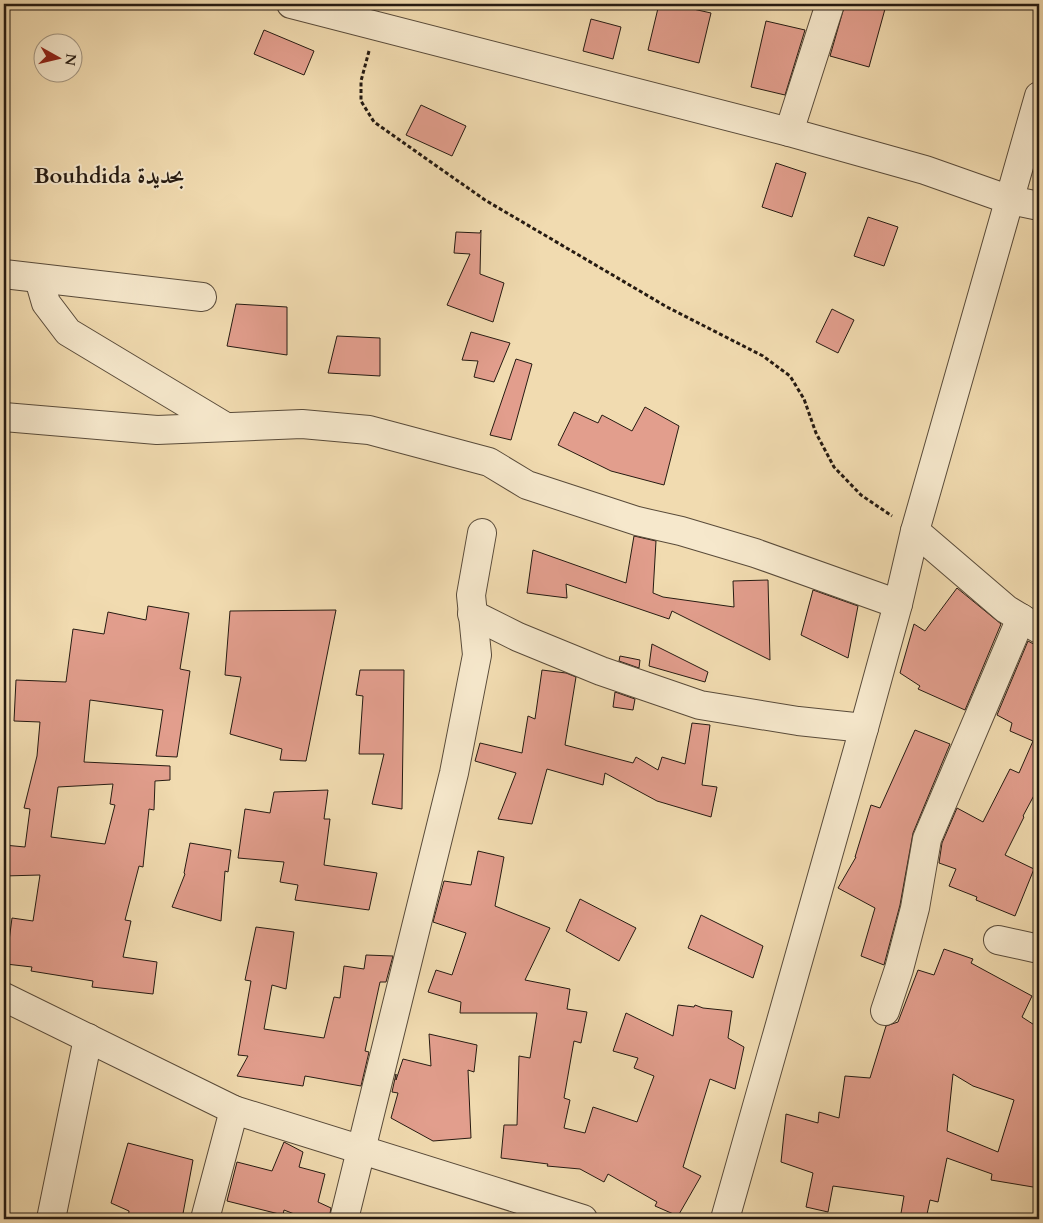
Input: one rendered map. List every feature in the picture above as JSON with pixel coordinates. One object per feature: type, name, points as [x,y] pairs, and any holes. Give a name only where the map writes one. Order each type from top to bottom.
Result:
[{"type":"street","points":[[291,4],[380,25],[789,132],[925,170],[1010,200],[1039,206]]},
{"type":"street","points":[[789,132],[830,4]]},
{"type":"street","points":[[725,1219],[864,728],[898,604],[915,531],[1039,96]]},
{"type":"street","points":[[4,274],[202,297]]},
{"type":"street","points":[[39,279],[46,303],[68,332],[226,427]]},
{"type":"street","points":[[4,417],[157,430],[302,424],[379,432],[489,462],[527,485],[637,521],[681,530],[755,553],[898,604]]},
{"type":"street","points":[[885,1011],[899,969],[915,908],[927,839],[1030,624],[1006,609],[915,531]]},
{"type":"street","points":[[344,1219],[454,773],[477,655],[471,595],[482,533]]},
{"type":"street","points":[[472,614],[518,638],[601,671],[700,706],[798,721],[864,728]]},
{"type":"street","points":[[998,940],[1039,949]]},
{"type":"street","points":[[4,997],[234,1110],[584,1219]]},
{"type":"street","points":[[51,1219],[88,1038]]},
{"type":"street","points":[[205,1219],[234,1110]]},
{"type":"path","points":[[380,25],[367,57],[362,81],[361,101],[374,122],[486,200],[667,307],[763,356],[790,376],[804,399],[816,432],[834,466],[861,495],[915,531]]},
{"type":"building","points":[[659,4],[671,4],[711,13],[699,63],[648,50]]},
{"type":"building","points":[[845,4],[866,4],[885,9],[869,67],[830,56]]},
{"type":"building","points":[[591,19],[621,27],[613,59],[583,51]]},
{"type":"building","points":[[766,21],[805,30],[785,95],[751,87]]},
{"type":"building","points":[[264,30],[314,51],[304,75],[254,54]]},
{"type":"building","points":[[421,105],[466,126],[452,156],[406,135]]},
{"type":"building","points":[[776,163],[806,173],[792,217],[762,207]]},
{"type":"building","points":[[868,217],[898,227],[884,266],[854,256]]},
{"type":"building","points":[[481,230],[480,274],[504,283],[493,322],[447,305],[470,254],[454,253],[456,232],[480,233]]},
{"type":"building","points":[[236,304],[287,307],[287,355],[227,346]]},
{"type":"building","points":[[832,309],[854,320],[838,353],[816,342]]},
{"type":"building","points":[[471,332],[510,343],[494,382],[474,377],[478,361],[462,360]]},
{"type":"building","points":[[337,336],[380,338],[380,376],[328,373]]},
{"type":"building","points":[[516,359],[532,364],[511,440],[490,435]]},
{"type":"building","points":[[645,407],[679,426],[664,485],[611,471],[558,445],[574,412],[598,423],[602,415],[632,431]]},
{"type":"building","points":[[634,536],[656,541],[653,593],[663,597],[734,607],[733,581],[768,580],[770,660],[672,611],[669,619],[566,584],[567,598],[527,593],[533,550],[626,583]]},
{"type":"building","points":[[957,588],[1001,624],[965,710],[918,689],[920,686],[900,673],[914,624],[925,631]]},
{"type":"building","points":[[813,590],[858,606],[848,658],[801,635]]},
{"type":"building","points":[[148,606],[189,613],[180,669],[190,671],[177,757],[156,756],[163,710],[90,700],[84,762],[170,766],[170,780],[155,781],[154,810],[149,809],[143,867],[139,866],[125,920],[131,921],[123,957],[157,962],[153,994],[92,987],[93,981],[31,971],[32,967],[6,964],[12,918],[33,921],[40,875],[4,876],[4,845],[25,847],[30,809],[24,808],[37,756],[40,722],[14,721],[16,680],[66,682],[73,629],[104,634],[108,612],[146,620]],"holes":[[[113,784],[110,804],[115,805],[105,844],[51,837],[58,787]]]},
{"type":"building","points":[[336,610],[306,761],[280,760],[282,749],[230,734],[241,677],[225,675],[230,611]]},
{"type":"building","points":[[1028,641],[1039,647],[1039,786],[1005,855],[1034,869],[1015,916],[976,900],[977,897],[949,886],[956,869],[939,863],[942,843],[957,808],[983,822],[1010,769],[1019,773],[1033,741],[1010,731],[1012,723],[997,715]]},
{"type":"building","points":[[652,644],[708,672],[705,682],[649,666]]},
{"type":"building","points":[[620,656],[640,660],[639,668],[619,661]]},
{"type":"building","points":[[360,670],[404,670],[402,809],[372,804],[384,754],[359,754],[363,696],[356,695]]},
{"type":"building","points":[[542,670],[566,673],[576,677],[565,745],[633,763],[636,757],[658,770],[662,757],[685,764],[692,723],[710,725],[702,785],[717,787],[711,817],[657,801],[605,773],[603,785],[547,769],[532,824],[498,819],[516,773],[475,761],[480,743],[522,753],[528,716],[535,719]]},
{"type":"building","points":[[615,692],[635,699],[633,710],[613,707]]},
{"type":"building","points":[[915,730],[950,744],[913,833],[900,905],[884,965],[861,956],[875,908],[838,888],[856,857],[871,805],[880,808]]},
{"type":"building","points":[[328,790],[324,819],[330,819],[324,865],[377,873],[369,910],[295,900],[298,885],[280,882],[284,862],[238,858],[245,809],[270,813],[274,792]]},
{"type":"building","points":[[190,843],[231,850],[228,872],[225,871],[221,921],[172,907],[185,874]]},
{"type":"building","points":[[478,851],[504,857],[495,906],[550,928],[525,980],[570,989],[567,1009],[587,1012],[581,1043],[574,1041],[564,1098],[570,1100],[564,1128],[585,1133],[593,1107],[637,1122],[654,1076],[634,1068],[638,1058],[613,1051],[626,1013],[673,1036],[678,1005],[694,1007],[695,1005],[703,1008],[732,1011],[728,1038],[744,1047],[735,1089],[710,1079],[683,1167],[701,1176],[678,1216],[655,1206],[657,1202],[608,1174],[604,1182],[580,1169],[547,1166],[548,1164],[501,1158],[504,1125],[517,1125],[519,1056],[530,1058],[537,1013],[460,1013],[461,1002],[428,992],[436,970],[452,975],[466,933],[433,922],[444,881],[471,885]]},
{"type":"building","points":[[580,899],[636,928],[619,961],[566,931]]},
{"type":"building","points":[[701,915],[763,946],[753,978],[688,948]]},
{"type":"building","points":[[256,927],[294,932],[286,989],[272,985],[264,1029],[324,1038],[334,997],[340,998],[344,966],[364,969],[366,955],[393,956],[386,982],[380,982],[365,1051],[369,1052],[361,1086],[305,1076],[303,1086],[237,1076],[248,1056],[238,1055],[251,981],[245,980]]},
{"type":"building","points":[[944,949],[973,959],[971,963],[1032,996],[1022,1017],[1039,1028],[1039,1188],[991,1180],[992,1174],[947,1158],[938,1202],[930,1200],[926,1219],[900,1219],[904,1196],[833,1186],[828,1212],[806,1207],[813,1173],[781,1162],[786,1114],[818,1123],[819,1112],[839,1118],[845,1076],[870,1078],[886,1026],[898,1022],[918,970],[934,975]],"holes":[[[953,1074],[973,1086],[1014,1100],[998,1152],[947,1131]]]},
{"type":"building","points":[[429,1034],[477,1045],[474,1072],[468,1070],[471,1138],[433,1141],[391,1118],[398,1093],[392,1092],[396,1074],[396,1080],[403,1059],[431,1066]]},
{"type":"building","points":[[284,1142],[303,1152],[299,1167],[325,1174],[318,1202],[331,1208],[329,1219],[307,1219],[284,1210],[283,1215],[227,1201],[237,1162],[272,1171]]},
{"type":"building","points":[[128,1143],[193,1160],[182,1219],[128,1219],[129,1211],[111,1203]]},
{"type":"district","name":"Bouhdida بحديدة","points":[[109,175]]}]
